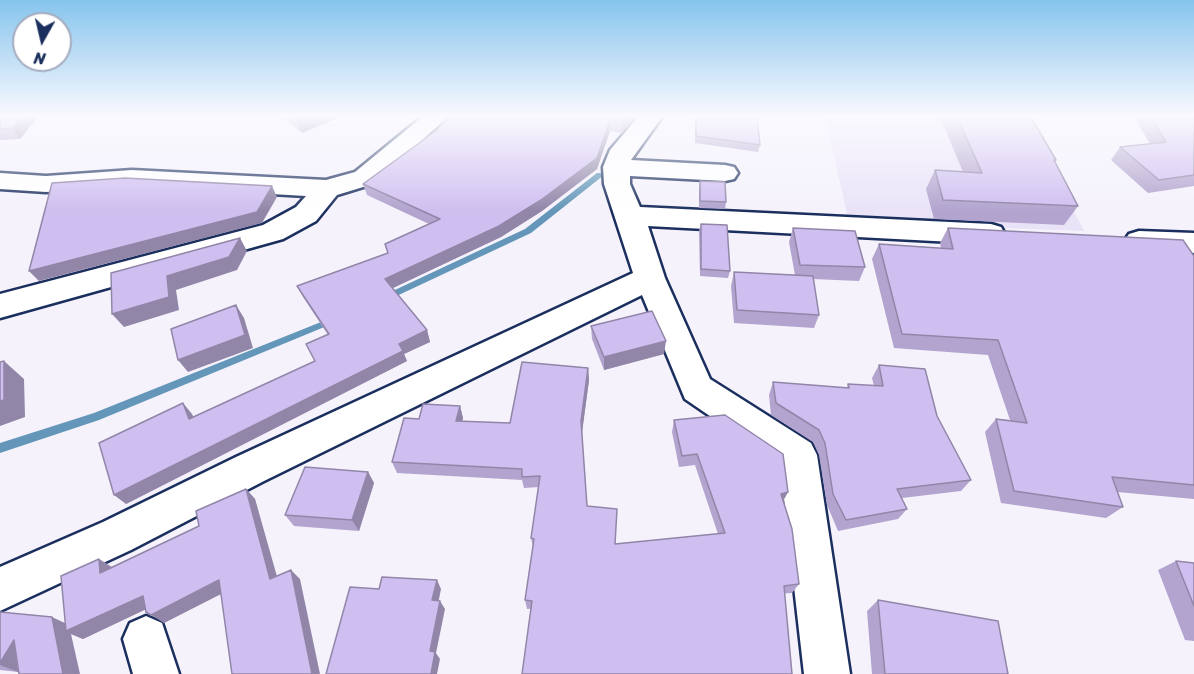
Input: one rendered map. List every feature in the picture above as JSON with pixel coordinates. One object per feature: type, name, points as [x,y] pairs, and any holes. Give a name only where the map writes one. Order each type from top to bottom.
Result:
[{"type":"street","points":[[0,181],[46,184],[132,178],[327,189],[364,178],[399,148]]},
{"type":"street","points":[[625,148],[619,156],[616,167],[616,184],[630,216],[650,278],[697,389],[798,454],[826,674]]},
{"type":"street","points":[[616,167],[725,173]]},
{"type":"street","points":[[0,306],[273,232],[306,214],[327,189]]},
{"type":"street","points":[[630,216],[1012,235]]},
{"type":"street","points":[[1107,240],[1194,243]]},
{"type":"street","points":[[0,590],[117,536],[250,469],[650,278]]},
{"type":"shaded area","points":[[832,148],[1041,148],[1084,231],[849,222]]},
{"type":"building","points":[[412,148],[600,148],[597,158],[541,200],[499,226],[385,279],[427,330],[399,344],[403,351],[114,495],[99,443],[183,403],[189,419],[315,361],[306,344],[329,334],[297,286],[388,253],[385,244],[440,219],[363,184]]},
{"type":"building","points":[[971,148],[1049,148],[1078,206],[943,200],[935,170],[982,173]]},
{"type":"building","points":[[1122,148],[1194,148],[1194,175],[1159,180]]},
{"type":"building","points":[[125,178],[272,186],[257,212],[29,271],[52,183]]},
{"type":"building","points":[[700,181],[725,182],[726,202],[700,201]]},
{"type":"building","points":[[701,224],[727,225],[730,271],[701,269]]},
{"type":"building","points":[[793,228],[855,231],[865,267],[800,265]]},
{"type":"building","points":[[948,228],[1183,240],[1194,256],[1194,485],[1112,477],[1123,507],[1014,491],[996,419],[1027,423],[998,340],[902,334],[879,244],[953,249]]},
{"type":"building","points":[[240,238],[229,257],[167,276],[169,297],[112,314],[111,273]]},
{"type":"building","points":[[734,272],[813,276],[819,315],[737,310]]},
{"type":"building","points":[[236,305],[245,335],[178,360],[171,329]]},
{"type":"building","points":[[652,311],[666,341],[604,357],[591,326]]},
{"type":"building","points":[[4,361],[4,400],[0,401],[0,362]]},
{"type":"building","points":[[522,362],[588,368],[581,421],[587,506],[617,509],[615,544],[725,533],[697,454],[682,456],[674,420],[725,415],[783,454],[788,492],[781,494],[792,529],[799,584],[784,586],[792,674],[522,674],[532,601],[525,600],[540,476],[522,477],[522,469],[392,462],[404,418],[419,419],[423,404],[460,406],[456,421],[510,423]]},
{"type":"building","points":[[879,365],[925,369],[937,416],[971,480],[897,489],[907,509],[846,520],[833,494],[825,443],[819,430],[776,403],[773,382],[849,388],[848,384],[883,386]]},
{"type":"building","points":[[305,467],[368,472],[352,520],[285,515]]},
{"type":"building","points":[[246,489],[270,579],[291,570],[312,674],[232,674],[219,580],[151,615],[146,612],[143,596],[66,631],[61,576],[99,559],[100,573],[199,526],[196,511]]},
{"type":"building","points":[[1176,561],[1194,563],[1194,606]]},
{"type":"building","points":[[382,577],[437,580],[432,600],[440,601],[430,651],[435,652],[431,674],[326,674],[350,587],[379,589]]},
{"type":"building","points":[[878,600],[998,621],[1008,674],[885,674]]},
{"type":"building","points":[[0,612],[52,617],[63,674],[19,674],[14,640],[0,663]]},
{"type":"waterway","points":[[385,298],[528,231],[600,175]]},
{"type":"waterway","points":[[0,448],[96,417],[331,321]]}]
